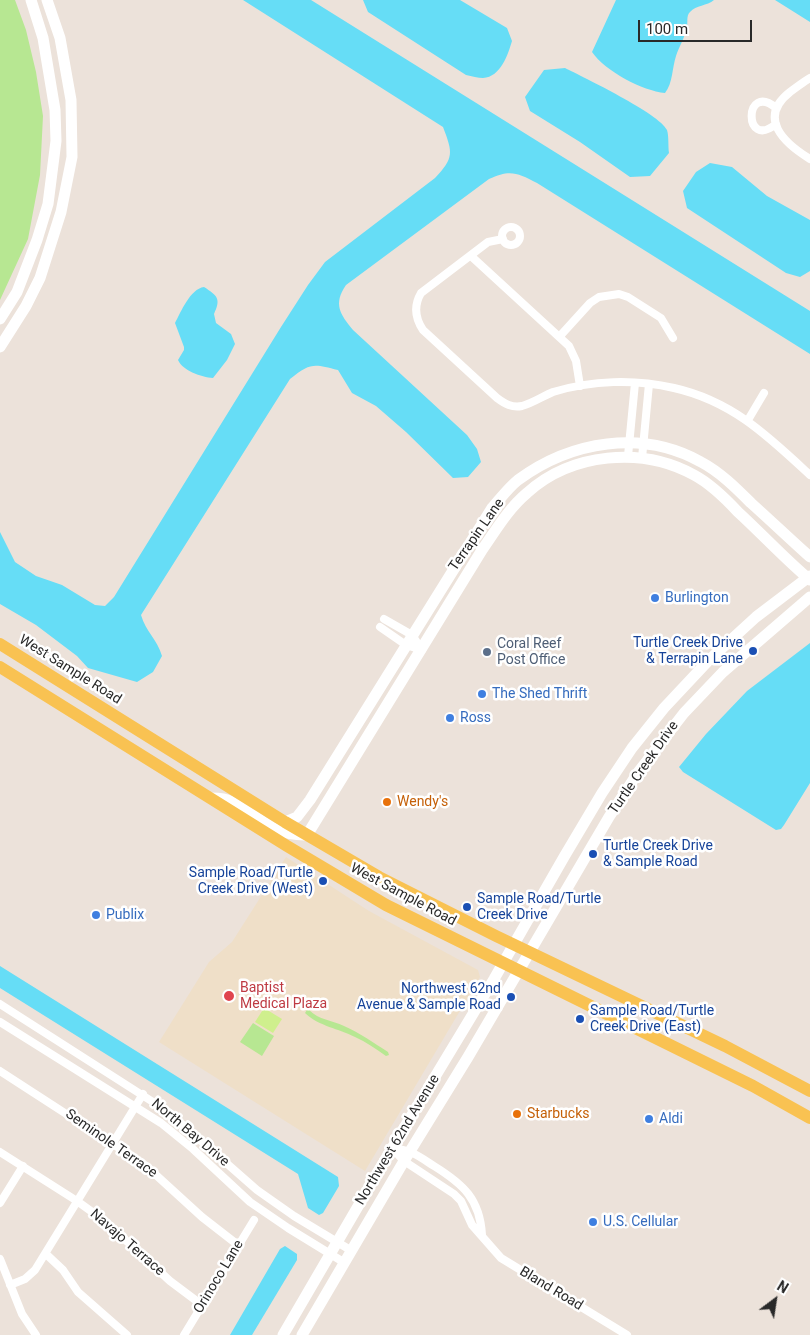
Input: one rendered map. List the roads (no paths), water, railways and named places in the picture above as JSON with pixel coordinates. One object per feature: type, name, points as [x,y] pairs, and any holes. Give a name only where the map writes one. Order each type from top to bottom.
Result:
[{"type":"main road","name":"West Sample Road","points":[[0,644],[285,822],[404,890],[725,1046],[810,1091]]},
{"type":"main road","name":"West Sample Road","points":[[0,667],[209,798],[386,905],[502,964],[753,1086],[810,1118]]},
{"type":"main road","points":[[80,717],[86,714],[112,713]]},
{"type":"street","points":[[0,319],[17,292],[37,240],[48,204],[56,141],[55,110],[43,38],[31,0]]},
{"type":"street","points":[[0,347],[26,306],[42,271],[61,212],[72,157],[72,100],[60,38],[47,0]]},
{"type":"street","points":[[810,78],[785,96],[776,108],[776,124],[779,132],[792,148],[810,159]]},
{"type":"street","points":[[776,108],[770,103],[762,102],[755,106],[751,112],[750,120],[755,127],[762,130],[770,129],[776,124]]},
{"type":"street","points":[[503,239],[488,242],[421,293],[417,299],[416,307],[418,322],[423,330],[504,404],[521,406],[552,393],[580,386],[607,383],[649,384],[674,388],[695,394],[732,410],[748,420],[810,475]]},
{"type":"street","points":[[471,256],[569,346],[576,361],[580,386]]},
{"type":"street","points":[[560,336],[590,303],[599,297],[619,294],[628,297],[661,318],[673,338]]},
{"type":"street","points":[[628,456],[635,383]]},
{"type":"street","points":[[642,458],[649,384]]},
{"type":"street","points":[[748,420],[764,393]]},
{"type":"street","name":"Terrapin Lane","points":[[285,822],[297,817],[302,812],[492,508],[517,481],[545,463],[572,451],[600,444],[644,443],[675,451],[701,462],[729,482],[810,557]]},
{"type":"street","name":"Terrapin Lane","points":[[307,835],[500,523],[527,493],[552,475],[574,465],[628,456],[670,465],[694,475],[712,487],[809,578]]},
{"type":"street","points":[[712,487],[726,487],[755,506]]},
{"type":"street","name":"Turtle Creek Drive","points":[[513,944],[602,792],[664,708],[709,660],[756,617],[809,578]]},
{"type":"street","name":"Turtle Creek Drive","points":[[519,972],[604,825],[639,771],[684,712],[713,682],[769,631],[810,598]]},
{"type":"street","points":[[384,619],[412,635],[422,650]]},
{"type":"street","points":[[380,627],[406,645],[422,650]]},
{"type":"street","points":[[709,660],[714,668],[713,682]]},
{"type":"street","points":[[623,762],[639,771]]},
{"type":"street","points":[[209,798],[229,800],[279,832],[292,836],[307,835]]},
{"type":"street","name":"Northwest 62nd Avenue","points":[[283,1335],[513,944]]},
{"type":"street","name":"Northwest 62nd Avenue","points":[[302,1335],[404,1161],[519,972]]},
{"type":"street","name":"North Bay Drive","points":[[0,1004],[143,1094],[167,1111],[247,1181],[294,1216],[352,1251]]},
{"type":"street","name":"North Bay Drive","points":[[0,1022],[161,1123],[239,1192],[288,1228],[345,1263]]},
{"type":"street","name":"Seminole Terrace","points":[[0,1071],[145,1164],[202,1217],[238,1245]]},
{"type":"street","points":[[10,1285],[25,1278],[35,1270],[143,1094]]},
{"type":"street","points":[[392,1148],[410,1151],[453,1178],[468,1192],[476,1205],[482,1222],[482,1235]]},
{"type":"street","name":"Bland Road","points":[[392,1148],[404,1161],[454,1194],[461,1201],[472,1225],[502,1258],[627,1335]]},
{"type":"street","name":"Navajo Terrace","points":[[0,1152],[77,1201],[106,1222],[170,1281],[202,1305]]},
{"type":"street","points":[[0,1203],[23,1166]]},
{"type":"street","points":[[239,1192],[247,1181]]},
{"type":"street","name":"Orinoco Lane","points":[[184,1335],[254,1220]]},
{"type":"street","points":[[46,1254],[63,1270],[78,1292],[127,1335]]},
{"type":"street","points":[[0,1259],[22,1314],[36,1335]]},
{"type":"water","points":[[243,0],[311,0],[810,311],[810,354],[537,183],[519,175],[508,173],[489,179],[346,285],[339,303],[342,314],[353,330],[467,435],[477,449],[481,462],[468,477],[453,478],[376,406],[352,393],[338,370],[323,366],[313,366],[303,370],[290,379],[141,615],[162,656],[153,672],[137,682],[88,668],[77,656],[36,625],[0,604],[0,532],[15,562],[36,576],[62,585],[95,605],[105,606],[114,597],[281,327],[325,262],[435,178],[446,165],[450,155],[449,143],[443,127]]},
{"type":"water","points":[[363,0],[460,0],[507,28],[512,41],[503,64],[495,74],[483,78],[466,75],[368,12]]},
{"type":"water","points":[[616,0],[714,0],[695,8],[689,14],[686,31],[676,56],[670,85],[665,93],[646,88],[625,79],[606,66],[592,52]]},
{"type":"water","points":[[775,0],[810,0],[810,22]]},
{"type":"water","points":[[565,68],[603,87],[651,115],[667,130],[669,153],[650,176],[630,177],[580,142],[530,111],[525,97],[544,70]]},
{"type":"water","points":[[710,163],[732,167],[767,196],[810,220],[810,271],[800,277],[786,273],[687,208],[683,191],[696,172]]},
{"type":"water","points":[[204,287],[218,301],[214,314],[216,323],[231,334],[235,344],[227,360],[213,378],[193,373],[180,364],[178,360],[184,347],[175,323],[190,296]]},
{"type":"water","points":[[810,643],[810,783],[784,825],[781,829],[776,830],[683,772],[679,767],[706,734],[747,691]]},
{"type":"water","points":[[0,966],[338,1177],[339,1186],[323,1213],[319,1215],[308,1208],[298,1174],[0,988]]},
{"type":"water","points":[[285,1246],[297,1254],[297,1260],[252,1335],[230,1335],[280,1249]]},
{"type":"place","name":"Burlington","points":[[655,598]]},
{"type":"place","name":"Turtle Creek Drive & Terrapin Lane","points":[[753,651]]},
{"type":"place","name":"Coral Reef Post Office","points":[[487,652]]},
{"type":"place","name":"The Shed Thrift","points":[[482,694]]},
{"type":"place","name":"Ross","points":[[450,718]]},
{"type":"place","name":"Wendy's","points":[[387,802]]},
{"type":"place","name":"Turtle Creek Drive & Sample Road","points":[[593,854]]},
{"type":"place","name":"Sample Road/Turtle Creek Drive (West)","points":[[323,881]]},
{"type":"place","name":"Sample Road/Turtle Creek Drive","points":[[467,907]]},
{"type":"place","name":"Publix","points":[[96,915]]},
{"type":"place","name":"Baptist Medical Plaza","points":[[229,996]]},
{"type":"place","name":"Northwest 62nd Avenue & Sample Road","points":[[511,997]]},
{"type":"place","name":"Sample Road/Turtle Creek Drive (East)","points":[[580,1019]]},
{"type":"place","name":"Starbucks","points":[[517,1114]]},
{"type":"place","name":"Aldi","points":[[649,1119]]},
{"type":"place","name":"U.S. Cellular","points":[[593,1222]]}]
